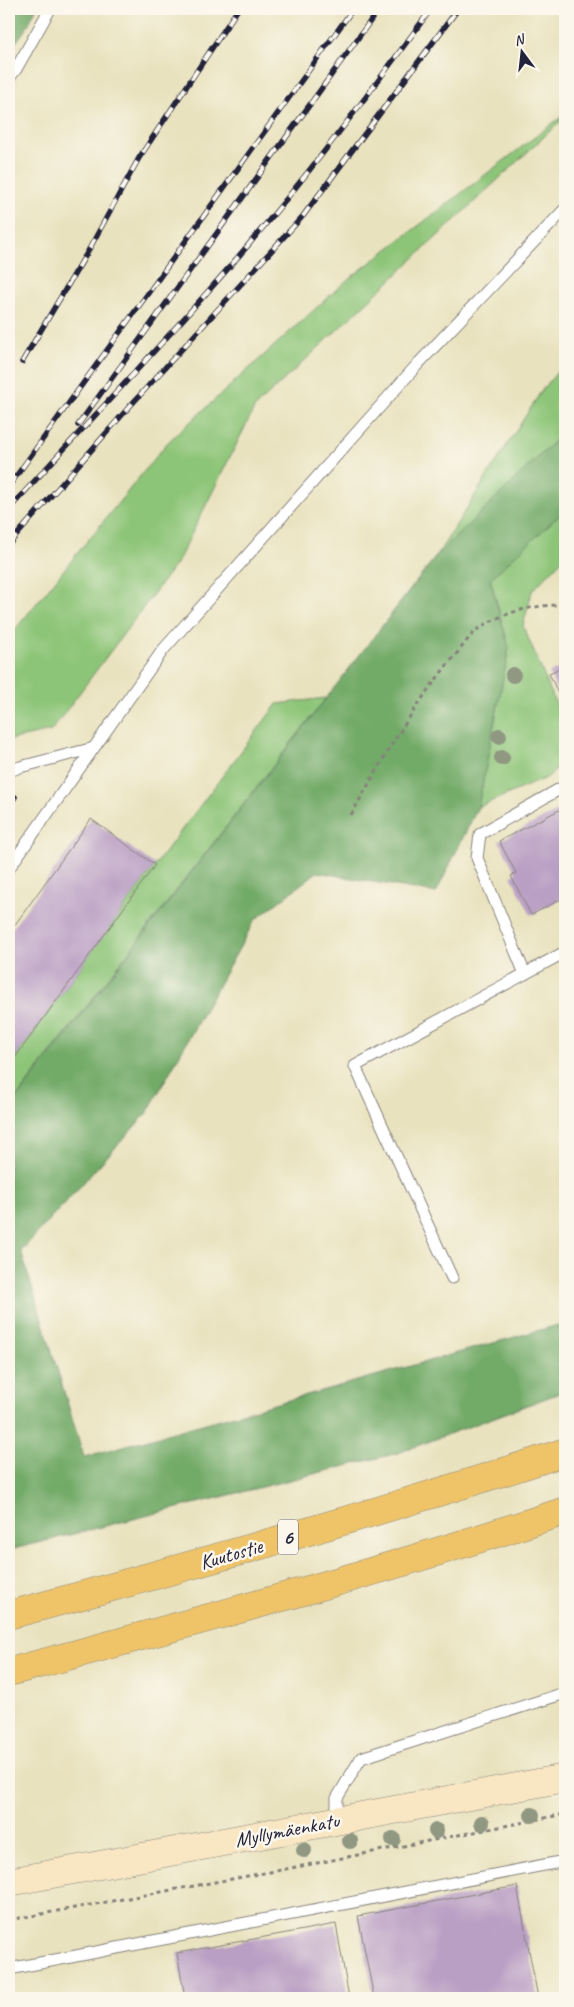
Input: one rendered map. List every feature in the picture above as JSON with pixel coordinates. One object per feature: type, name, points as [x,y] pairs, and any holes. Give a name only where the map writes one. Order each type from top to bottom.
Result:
[{"type":"highway","name":"Kuutostie","points":[[9,1615],[206,1562],[475,1482],[565,1452]]},
{"type":"highway","points":[[9,1672],[228,1613],[565,1511]]},
{"type":"main road","name":"Myllymäenkatu","points":[[9,1882],[565,1778]]},
{"type":"lane","points":[[9,78],[50,9]]},
{"type":"lane","points":[[9,868],[163,650],[417,365],[565,209]]},
{"type":"lane","points":[[9,771],[20,766],[94,748]]},
{"type":"lane","points":[[525,974],[477,858],[480,834],[565,786]]},
{"type":"lane","points":[[452,1278],[355,1066],[565,952]]},
{"type":"lane","points":[[338,1821],[337,1798],[361,1758],[565,1693]]},
{"type":"lane","points":[[9,1969],[565,1861]]},
{"type":"path","points":[[351,814],[405,723],[436,679],[478,629],[510,613],[545,604],[565,605]]},
{"type":"path","points":[[9,1920],[302,1866],[565,1814]]},
{"type":"green space","points":[[9,9],[36,9],[26,29],[9,51]]},
{"type":"green space","points":[[565,114],[565,117],[255,407],[178,561],[51,731],[9,740],[9,637],[168,442],[346,281]]},
{"type":"green space","points":[[565,363],[565,431],[437,555],[542,390]]},
{"type":"green space","points":[[565,431],[565,510],[490,579],[509,648],[478,807],[436,893],[317,872],[255,920],[147,1113],[21,1251],[84,1457],[565,1323],[565,1391],[398,1453],[9,1550],[9,1108],[437,555]]},
{"type":"green space","points":[[565,510],[565,557],[532,591],[523,626],[565,725],[565,761],[548,777],[478,807],[509,648],[490,578]]},
{"type":"green space","points":[[326,698],[9,1108],[9,1066],[155,865],[277,704]]},
{"type":"building","points":[[565,666],[565,707],[564,707],[549,673]]},
{"type":"building","points":[[565,807],[565,897],[531,915],[511,876],[516,873],[499,841]]},
{"type":"building","points":[[91,819],[155,865],[9,1066],[9,933]]},
{"type":"building","points":[[517,1886],[538,1998],[374,1998],[358,1916]]},
{"type":"building","points":[[336,1924],[349,1998],[185,1998],[177,1953]]},
{"type":"railway","points":[[22,362],[87,253],[139,158],[238,9]]},
{"type":"railway","points":[[9,486],[353,9]]},
{"type":"railway","points":[[78,425],[379,9]]},
{"type":"railway","points":[[9,509],[161,344],[269,220],[378,81],[431,9]]},
{"type":"railway","points":[[9,544],[130,406],[303,216],[458,9]]},
{"type":"railway","points":[[9,805],[15,797]]}]
